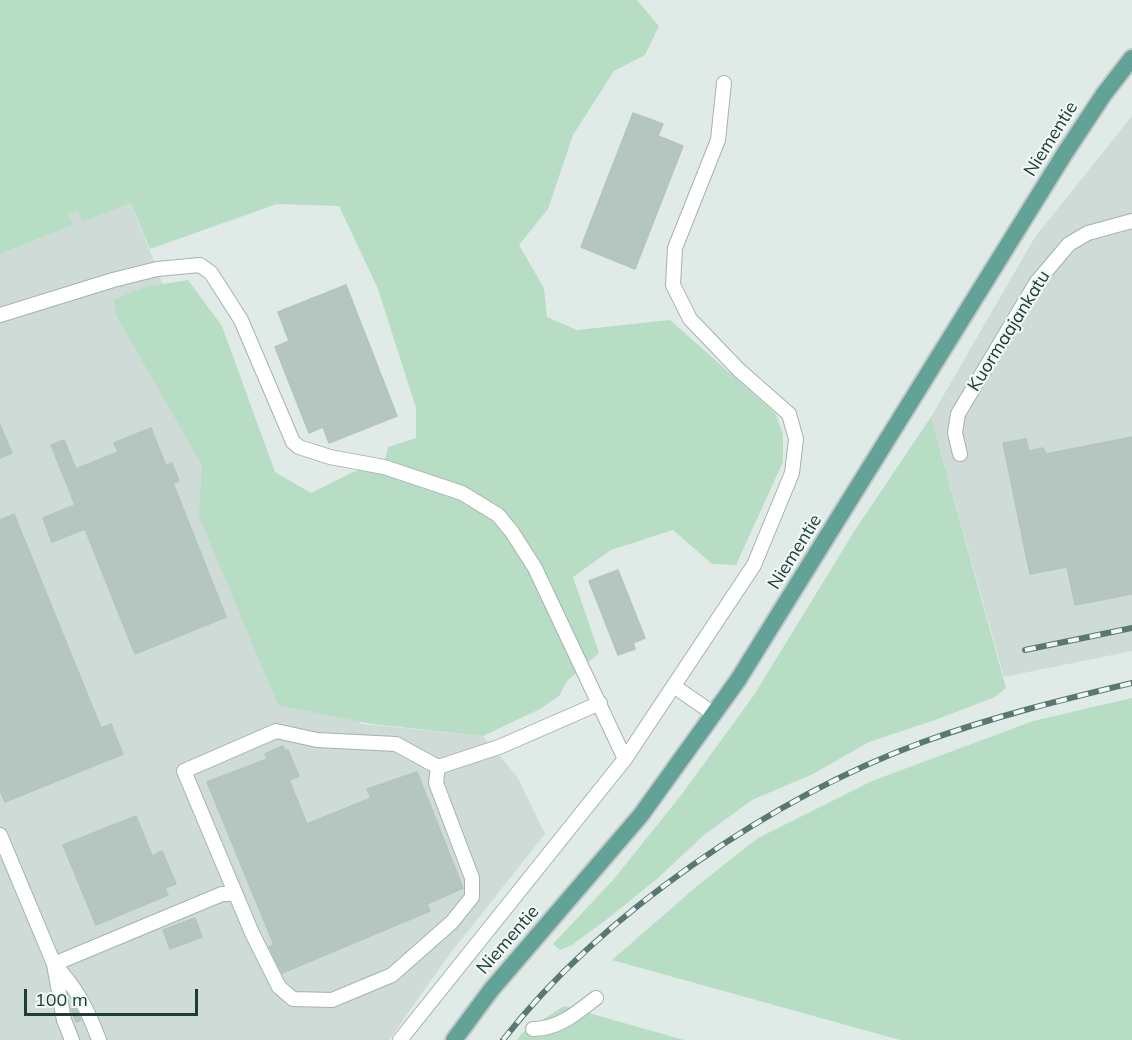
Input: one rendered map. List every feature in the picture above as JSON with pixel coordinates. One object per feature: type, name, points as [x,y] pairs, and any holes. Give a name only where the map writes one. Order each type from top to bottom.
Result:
[{"type":"main road","name":"Niementie","points":[[454,1040],[491,990],[641,815],[714,714],[867,476],[1065,153],[1104,94],[1132,58]]},
{"type":"street","points":[[400,1040],[625,759],[675,687],[754,565],[792,472],[796,439],[789,414],[739,370],[690,319],[673,285],[675,248],[718,140],[724,83]]},
{"type":"street","name":"Kuormaajankatu","points":[[960,454],[955,433],[958,414],[1036,283],[1069,244],[1088,233],[1132,221]]},
{"type":"street","points":[[0,315],[112,280],[157,269],[200,265],[211,273],[241,320],[293,442],[299,447],[330,457],[384,467],[462,493],[498,516],[513,532],[535,568],[625,759]]},
{"type":"street","points":[[675,687],[714,714]]},
{"type":"street","points":[[438,767],[435,783],[472,878],[472,897],[452,922],[392,975],[332,1000],[293,999],[279,987],[235,894],[184,771],[276,731],[317,740],[396,744],[438,767],[499,747],[600,703]]},
{"type":"street","points":[[0,835],[54,964],[64,1020],[72,1040]]},
{"type":"street","points":[[54,964],[222,894],[235,894]]},
{"type":"street","points":[[54,964],[72,983],[87,1009],[99,1040]]},
{"type":"street","points":[[533,1029],[547,1029],[560,1024],[596,998]]},
{"type":"shaded area","points":[[1132,116],[1132,651],[1004,677],[931,417],[1035,237]]},
{"type":"shaded area","points":[[131,203],[184,338],[361,724],[483,736],[518,778],[545,834],[449,955],[389,1040],[0,1040],[0,254],[73,225],[69,215],[78,211],[83,221]]},
{"type":"green space","points":[[0,0],[637,0],[659,26],[645,55],[614,71],[573,135],[548,209],[519,245],[544,288],[547,317],[577,330],[670,320],[775,413],[783,434],[783,462],[736,565],[712,564],[673,530],[611,550],[573,577],[599,653],[567,681],[559,696],[540,709],[483,736],[372,724],[278,705],[199,516],[202,465],[116,315],[114,300],[144,287],[188,280],[222,326],[275,472],[311,493],[351,473],[385,460],[388,447],[416,438],[416,408],[378,289],[339,206],[277,204],[150,249],[131,203],[82,222],[78,211],[69,215],[73,225],[0,254]]},
{"type":"green space","points":[[931,417],[1006,688],[995,697],[869,742],[813,774],[752,800],[704,835],[658,878],[606,920],[572,945],[560,950],[553,944],[613,880],[682,794],[754,695],[855,530]]},
{"type":"green space","points":[[1132,698],[1132,1040],[900,1040],[612,960],[697,886],[758,838],[872,781],[1033,721]]},
{"type":"green space","points":[[564,1006],[684,1040],[517,1040],[522,1033]]},
{"type":"building","points":[[633,113],[663,124],[658,136],[683,146],[635,269],[581,247]]},
{"type":"building","points":[[346,285],[397,416],[329,443],[323,427],[309,433],[275,347],[289,341],[278,312]]},
{"type":"building","points":[[0,425],[12,453],[0,458]]},
{"type":"building","points":[[151,428],[166,466],[172,463],[179,481],[173,483],[226,617],[135,654],[85,529],[52,542],[43,518],[75,505],[51,445],[64,440],[76,469],[118,452],[114,443]]},
{"type":"building","points":[[1132,437],[1132,594],[1075,605],[1067,567],[1030,574],[1003,443],[1026,439],[1029,451],[1043,448],[1046,454]]},
{"type":"building","points":[[14,514],[101,728],[111,724],[123,754],[5,802],[0,790],[0,520]]},
{"type":"building","points":[[618,570],[645,638],[633,643],[635,649],[618,655],[589,581]]},
{"type":"building","points":[[283,746],[285,751],[288,750],[299,776],[289,780],[307,824],[371,798],[367,789],[417,772],[463,888],[427,904],[430,911],[282,973],[269,947],[274,945],[207,782],[267,759],[265,754]]},
{"type":"building","points":[[136,816],[152,856],[162,851],[176,884],[165,888],[168,895],[96,925],[63,845]]},
{"type":"building","points":[[195,918],[202,937],[170,949],[163,930]]},
{"type":"building","points":[[74,1006],[81,1020],[76,1022],[71,1008]]},
{"type":"railway","points":[[1025,650],[1132,628]]},
{"type":"railway","points":[[503,1040],[543,993],[589,948],[639,905],[694,864],[750,827],[808,794],[866,765],[949,733],[1132,683]]}]
